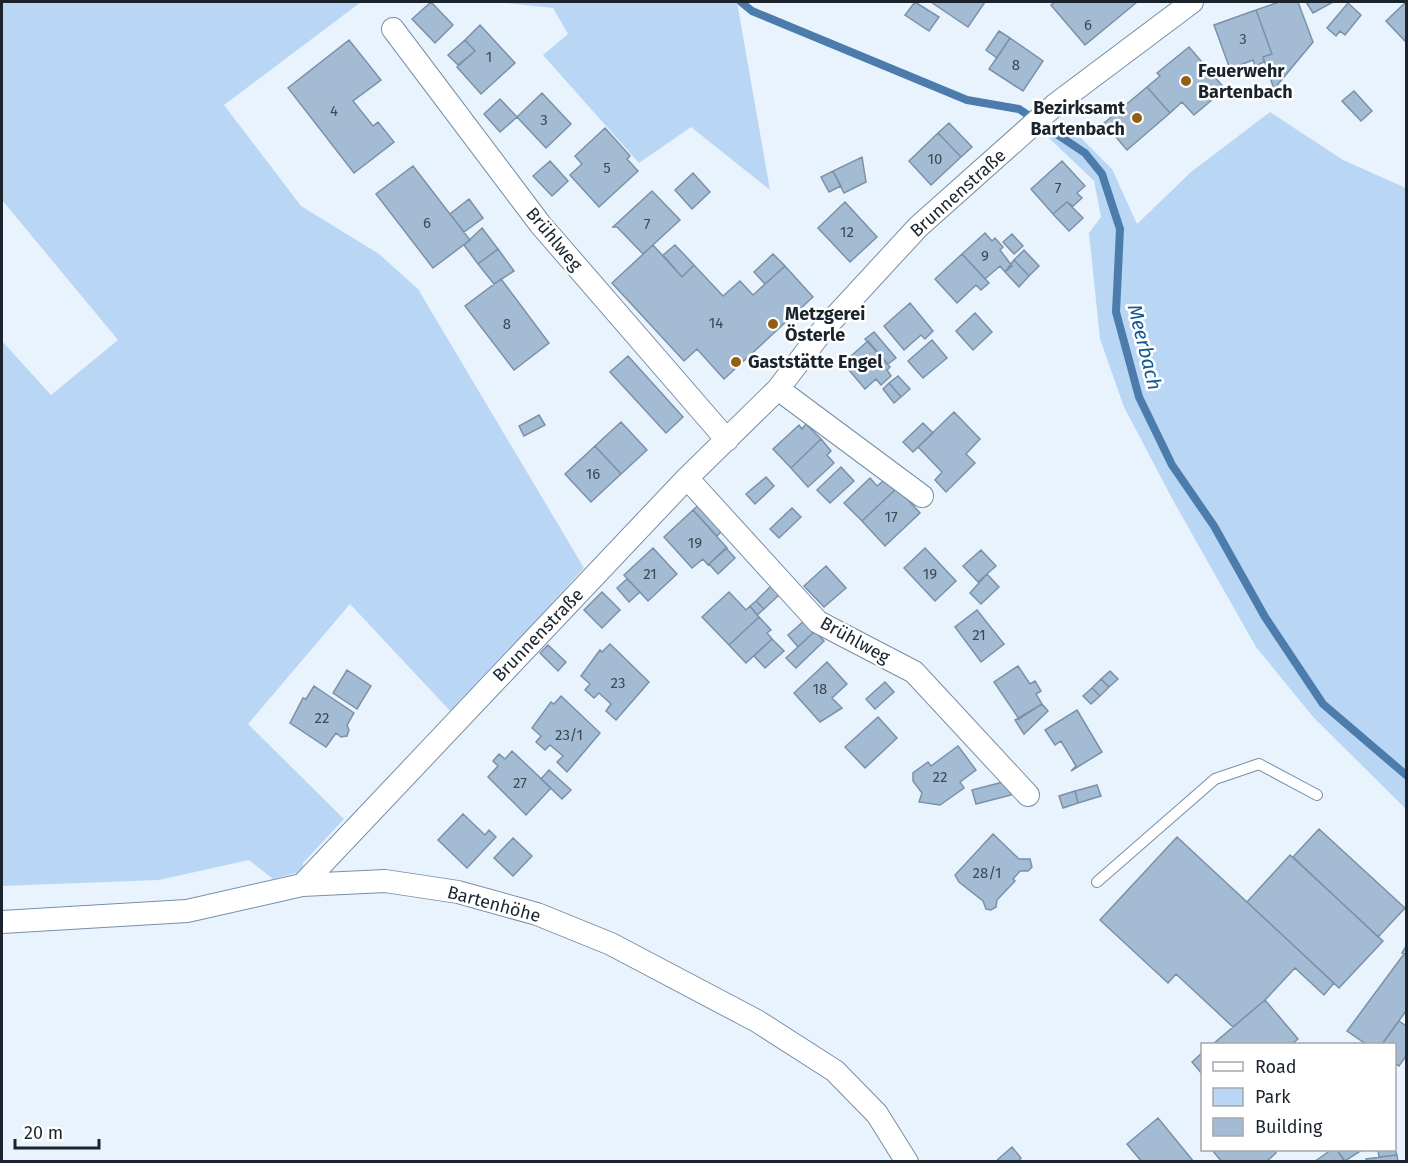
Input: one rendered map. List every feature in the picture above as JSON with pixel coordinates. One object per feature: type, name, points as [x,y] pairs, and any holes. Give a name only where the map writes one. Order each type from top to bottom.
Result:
[{"type":"street","name":"Brunnenstraße","points":[[302,885],[687,478],[778,388],[823,330],[918,227],[1056,104],[1192,2]]},
{"type":"street","name":"Brühlweg","points":[[393,29],[540,224],[727,440]]},
{"type":"street","points":[[778,388],[922,496]]},
{"type":"street","name":"Brühlweg","points":[[687,478],[818,622],[914,672],[1028,795]]},
{"type":"street","name":"Bartenhöhe","points":[[2,922],[187,911],[302,885],[385,881],[458,892],[537,914],[611,944],[758,1021],[835,1071],[876,1114],[907,1161]]},
{"type":"lane","points":[[1097,882],[1215,779],[1259,764],[1317,795]]},
{"type":"green space","points":[[2,2],[361,2],[224,105],[301,206],[379,254],[418,289],[584,568],[452,713],[350,604],[248,724],[344,819],[303,863],[303,871],[273,879],[249,860],[159,880],[2,886],[2,341],[51,395],[118,340],[2,200]]},
{"type":"green space","points":[[497,2],[737,2],[770,190],[691,127],[639,163],[543,55],[568,34],[553,8]]},
{"type":"green space","points":[[1270,112],[1343,160],[1406,188],[1406,809],[1314,718],[1256,647],[1175,504],[1124,407],[1100,339],[1089,233],[1101,217],[1094,181],[1048,137],[1065,122],[1112,169],[1137,224],[1191,172]]},
{"type":"building","points":[[431,2],[453,25],[435,43],[412,19]]},
{"type":"building","points":[[915,2],[939,17],[929,31],[905,15]]},
{"type":"building","points":[[931,2],[985,2],[968,27]]},
{"type":"building","points":[[1055,2],[1137,2],[1085,45],[1051,5]]},
{"type":"building","points":[[1279,2],[1298,2],[1313,42],[1274,89],[1263,57],[1272,54],[1256,10]]},
{"type":"building","points":[[1306,2],[1333,2],[1313,13]]},
{"type":"building","points":[[1406,2],[1406,42],[1386,21]]},
{"type":"building","points":[[1348,3],[1361,15],[1345,35],[1340,31],[1336,36],[1327,28]]},
{"type":"building","points":[[1256,10],[1272,54],[1263,57],[1264,62],[1255,66],[1253,60],[1230,69],[1214,25]]},
{"type":"building","points":[[480,25],[515,63],[481,94],[457,67],[475,51],[465,40]]},
{"type":"building","points":[[999,31],[1010,38],[997,58],[986,50]]},
{"type":"building","points":[[1010,38],[1043,61],[1023,91],[989,69]]},
{"type":"building","points":[[349,40],[381,80],[353,101],[373,126],[378,122],[394,142],[354,173],[288,88]]},
{"type":"building","points":[[465,40],[475,51],[458,65],[448,55]]},
{"type":"building","name":"Feuerwehr Bartenbach","points":[[1189,47],[1225,89],[1194,115],[1182,102],[1170,113],[1147,87],[1160,76],[1157,73]]},
{"type":"building","name":"Bezirksamt Bartenbach","points":[[1147,87],[1170,113],[1127,150],[1104,123]]},
{"type":"building","points":[[1354,91],[1372,111],[1361,121],[1342,101]]},
{"type":"building","points":[[542,93],[571,124],[546,148],[517,117]]},
{"type":"building","points":[[500,99],[517,117],[500,132],[484,114]]},
{"type":"building","points":[[949,123],[972,147],[961,157],[938,133]]},
{"type":"building","points":[[605,128],[630,156],[627,159],[638,171],[599,207],[570,175],[582,164],[575,156]]},
{"type":"building","points":[[938,133],[961,157],[931,185],[909,161]]},
{"type":"building","points":[[862,157],[866,182],[844,193],[833,171]]},
{"type":"building","points":[[550,161],[568,181],[552,196],[533,176]]},
{"type":"building","points":[[1062,161],[1085,186],[1077,193],[1082,198],[1073,206],[1067,202],[1053,214],[1031,189]]},
{"type":"building","points":[[413,166],[470,240],[433,268],[376,194]]},
{"type":"building","points":[[833,171],[841,186],[829,192],[821,177]]},
{"type":"building","points":[[693,173],[710,192],[692,209],[675,190]]},
{"type":"building","points":[[652,191],[680,220],[643,254],[617,227],[613,227]]},
{"type":"building","points":[[469,199],[483,218],[464,232],[450,214]]},
{"type":"building","points":[[845,202],[877,237],[850,262],[818,228]]},
{"type":"building","points":[[1067,202],[1083,218],[1069,231],[1053,214]]},
{"type":"building","points":[[482,228],[498,249],[478,264],[464,245]]},
{"type":"building","points":[[985,233],[992,241],[995,238],[1003,247],[1000,250],[1012,266],[1005,272],[1000,266],[985,279],[962,254]]},
{"type":"building","points":[[1012,234],[1023,246],[1014,254],[1003,242]]},
{"type":"building","points":[[653,245],[682,277],[694,265],[723,296],[740,281],[753,295],[785,266],[813,297],[724,379],[697,349],[684,361],[612,283]]},
{"type":"building","points":[[675,245],[694,265],[682,277],[663,255]]},
{"type":"building","points":[[498,249],[514,271],[494,284],[478,264]]},
{"type":"building","points":[[1024,250],[1039,266],[1029,276],[1014,260]]},
{"type":"building","points":[[773,254],[785,266],[765,284],[754,272]]},
{"type":"building","points":[[962,254],[989,283],[981,290],[976,285],[957,303],[935,279]]},
{"type":"building","points":[[1014,260],[1029,276],[1019,287],[1005,272]]},
{"type":"building","points":[[501,279],[549,343],[514,370],[465,306]]},
{"type":"building","points":[[910,303],[933,331],[925,339],[921,335],[904,350],[884,326]]},
{"type":"building","points":[[975,313],[992,332],[973,350],[956,331]]},
{"type":"building","points":[[874,332],[896,358],[888,364],[865,339]]},
{"type":"building","points":[[932,340],[947,358],[923,378],[908,361]]},
{"type":"building","points":[[868,341],[890,367],[887,370],[891,376],[881,385],[876,379],[865,389],[843,363]]},
{"type":"building","points":[[628,356],[683,417],[666,433],[610,372]]},
{"type":"building","points":[[898,376],[910,389],[901,397],[889,383]]},
{"type":"building","points":[[889,383],[901,397],[894,403],[883,389]]},
{"type":"building","points":[[954,412],[980,439],[966,454],[975,463],[946,492],[935,480],[942,472],[918,447]]},
{"type":"building","points":[[539,415],[545,425],[524,436],[519,426]]},
{"type":"building","points":[[621,422],[647,450],[621,474],[595,446]]},
{"type":"building","points":[[923,423],[933,433],[913,452],[903,442]]},
{"type":"building","points":[[806,424],[821,439],[791,468],[773,449],[799,425],[802,429]]},
{"type":"building","points":[[821,439],[831,451],[827,455],[834,463],[808,487],[791,468]]},
{"type":"building","points":[[595,446],[621,474],[591,502],[565,474]]},
{"type":"building","points":[[841,467],[854,481],[830,503],[817,490]]},
{"type":"building","points":[[766,477],[774,486],[755,504],[746,494]]},
{"type":"building","points":[[870,478],[877,486],[887,478],[897,488],[862,521],[844,503]]},
{"type":"building","points":[[897,488],[920,513],[885,546],[862,521]]},
{"type":"building","points":[[703,501],[727,526],[717,536],[693,510]]},
{"type":"building","points":[[792,508],[801,517],[779,538],[770,529]]},
{"type":"building","points":[[693,510],[727,548],[708,565],[703,559],[692,568],[664,537]]},
{"type":"building","points":[[653,548],[677,574],[648,601],[624,575]]},
{"type":"building","points":[[726,548],[735,558],[718,574],[709,564]]},
{"type":"building","points":[[925,548],[956,581],[935,601],[904,568]]},
{"type":"building","points":[[981,550],[996,566],[978,582],[963,566]]},
{"type":"building","points":[[826,566],[846,588],[824,607],[804,586]]},
{"type":"building","points":[[987,574],[999,587],[981,604],[970,593]]},
{"type":"building","points":[[627,579],[640,592],[629,602],[617,588]]},
{"type":"building","points":[[772,585],[780,594],[764,609],[756,601]]},
{"type":"building","points":[[602,592],[620,610],[602,628],[584,610]]},
{"type":"building","points":[[729,592],[746,610],[750,606],[759,617],[729,645],[702,617]]},
{"type":"building","points":[[756,601],[764,609],[757,615],[750,606]]},
{"type":"building","points":[[977,610],[1004,644],[981,662],[955,627]]},
{"type":"building","points":[[759,617],[771,630],[767,633],[772,639],[746,663],[729,645]]},
{"type":"building","points":[[805,620],[815,631],[798,647],[788,635]]},
{"type":"building","points":[[815,631],[824,641],[796,668],[786,658]]},
{"type":"building","points":[[772,639],[784,651],[765,668],[754,656]]},
{"type":"building","points":[[610,644],[649,682],[616,720],[606,711],[611,704],[599,693],[594,698],[585,690],[590,684],[581,676],[600,650],[602,652]]},
{"type":"building","points":[[548,645],[566,662],[558,671],[540,653]]},
{"type":"building","points":[[827,662],[847,684],[832,698],[842,708],[820,722],[794,693]]},
{"type":"building","points":[[1018,666],[1030,684],[1035,681],[1041,691],[1036,694],[1042,704],[1019,719],[994,682]]},
{"type":"building","points":[[347,670],[371,686],[357,709],[333,693]]},
{"type":"building","points":[[1110,671],[1118,679],[1109,687],[1101,679]]},
{"type":"building","points":[[1101,679],[1109,687],[1100,696],[1092,688]]},
{"type":"building","points":[[885,682],[894,692],[875,709],[866,699]]},
{"type":"building","points":[[314,686],[354,713],[347,725],[349,730],[347,736],[341,737],[336,733],[326,747],[290,723],[303,698],[306,699]]},
{"type":"building","points":[[1092,688],[1100,696],[1091,704],[1083,696]]},
{"type":"building","points":[[561,696],[600,733],[567,772],[557,762],[563,756],[550,745],[545,750],[536,742],[541,736],[532,728],[551,702],[554,704]]},
{"type":"building","points":[[1042,704],[1048,711],[1024,734],[1015,720]]},
{"type":"building","points":[[1077,710],[1102,752],[1071,771],[1076,766],[1061,741],[1055,745],[1045,730]]},
{"type":"building","points":[[878,717],[897,738],[865,768],[845,747]]},
{"type":"building","points":[[958,746],[976,770],[960,782],[964,788],[940,805],[919,802],[922,793],[913,781],[913,773],[928,762],[931,766]]},
{"type":"building","points":[[512,751],[551,788],[526,815],[488,777],[498,766],[493,761],[499,754],[505,759]]},
{"type":"building","points":[[549,770],[571,790],[562,799],[541,779]]},
{"type":"building","points":[[1007,781],[1011,795],[976,804],[972,790]]},
{"type":"building","points":[[1097,785],[1101,796],[1078,803],[1075,791]]},
{"type":"building","points":[[1075,791],[1078,803],[1063,808],[1059,796]]},
{"type":"building","points":[[463,814],[485,835],[489,830],[496,837],[467,868],[438,840]]},
{"type":"building","points":[[1319,829],[1405,908],[1378,937],[1293,857]]},
{"type":"building","points":[[993,834],[1019,859],[1030,859],[1032,867],[1028,871],[1020,871],[1013,879],[1015,881],[997,900],[996,907],[991,910],[986,909],[983,901],[959,882],[955,875]]},
{"type":"building","points":[[1177,837],[1334,983],[1324,995],[1295,968],[1265,1000],[1233,1027],[1176,974],[1168,983],[1100,920]]},
{"type":"building","points":[[513,838],[532,856],[513,876],[494,858]]},
{"type":"building","points":[[1290,855],[1383,941],[1339,988],[1247,902]]},
{"type":"building","points":[[1406,946],[1406,1011],[1383,1043],[1365,1043],[1347,1031],[1404,954],[1402,953]]},
{"type":"building","points":[[1265,1000],[1298,1039],[1293,1043],[1214,1043]]},
{"type":"building","points":[[1399,1021],[1406,1026],[1406,1056],[1399,1066],[1396,1064],[1396,1043],[1383,1043]]},
{"type":"building","points":[[1201,1054],[1201,1073],[1192,1062]]},
{"type":"building","points":[[1158,1118],[1194,1162],[1142,1162],[1127,1144]]},
{"type":"building","points":[[1012,1147],[1021,1158],[1018,1162],[995,1162]]},
{"type":"building","points":[[1213,1151],[1275,1151],[1276,1153],[1266,1162],[1222,1162]]},
{"type":"building","points":[[1330,1151],[1338,1151],[1345,1162],[1314,1162]]},
{"type":"building","points":[[1338,1151],[1360,1151],[1345,1161]]},
{"type":"building","points":[[1378,1151],[1396,1151],[1397,1155],[1379,1157]]},
{"type":"building","points":[[1397,1155],[1398,1162],[1366,1162],[1366,1159]]},
{"type":"waterway","name":"Meerbach","points":[[741,2],[752,11],[967,100],[1019,109],[1085,153],[1102,174],[1120,229],[1116,312],[1139,397],[1172,465],[1214,526],[1265,617],[1323,704],[1406,775]]},
{"type":"place","name":"Feuerwehr Bartenbach","points":[[1186,81]]},
{"type":"place","name":"Bezirksamt Bartenbach","points":[[1137,118]]},
{"type":"place","name":"Metzgerei Österle","points":[[773,324]]},
{"type":"place","name":"Gaststätte Engel","points":[[736,362]]}]
